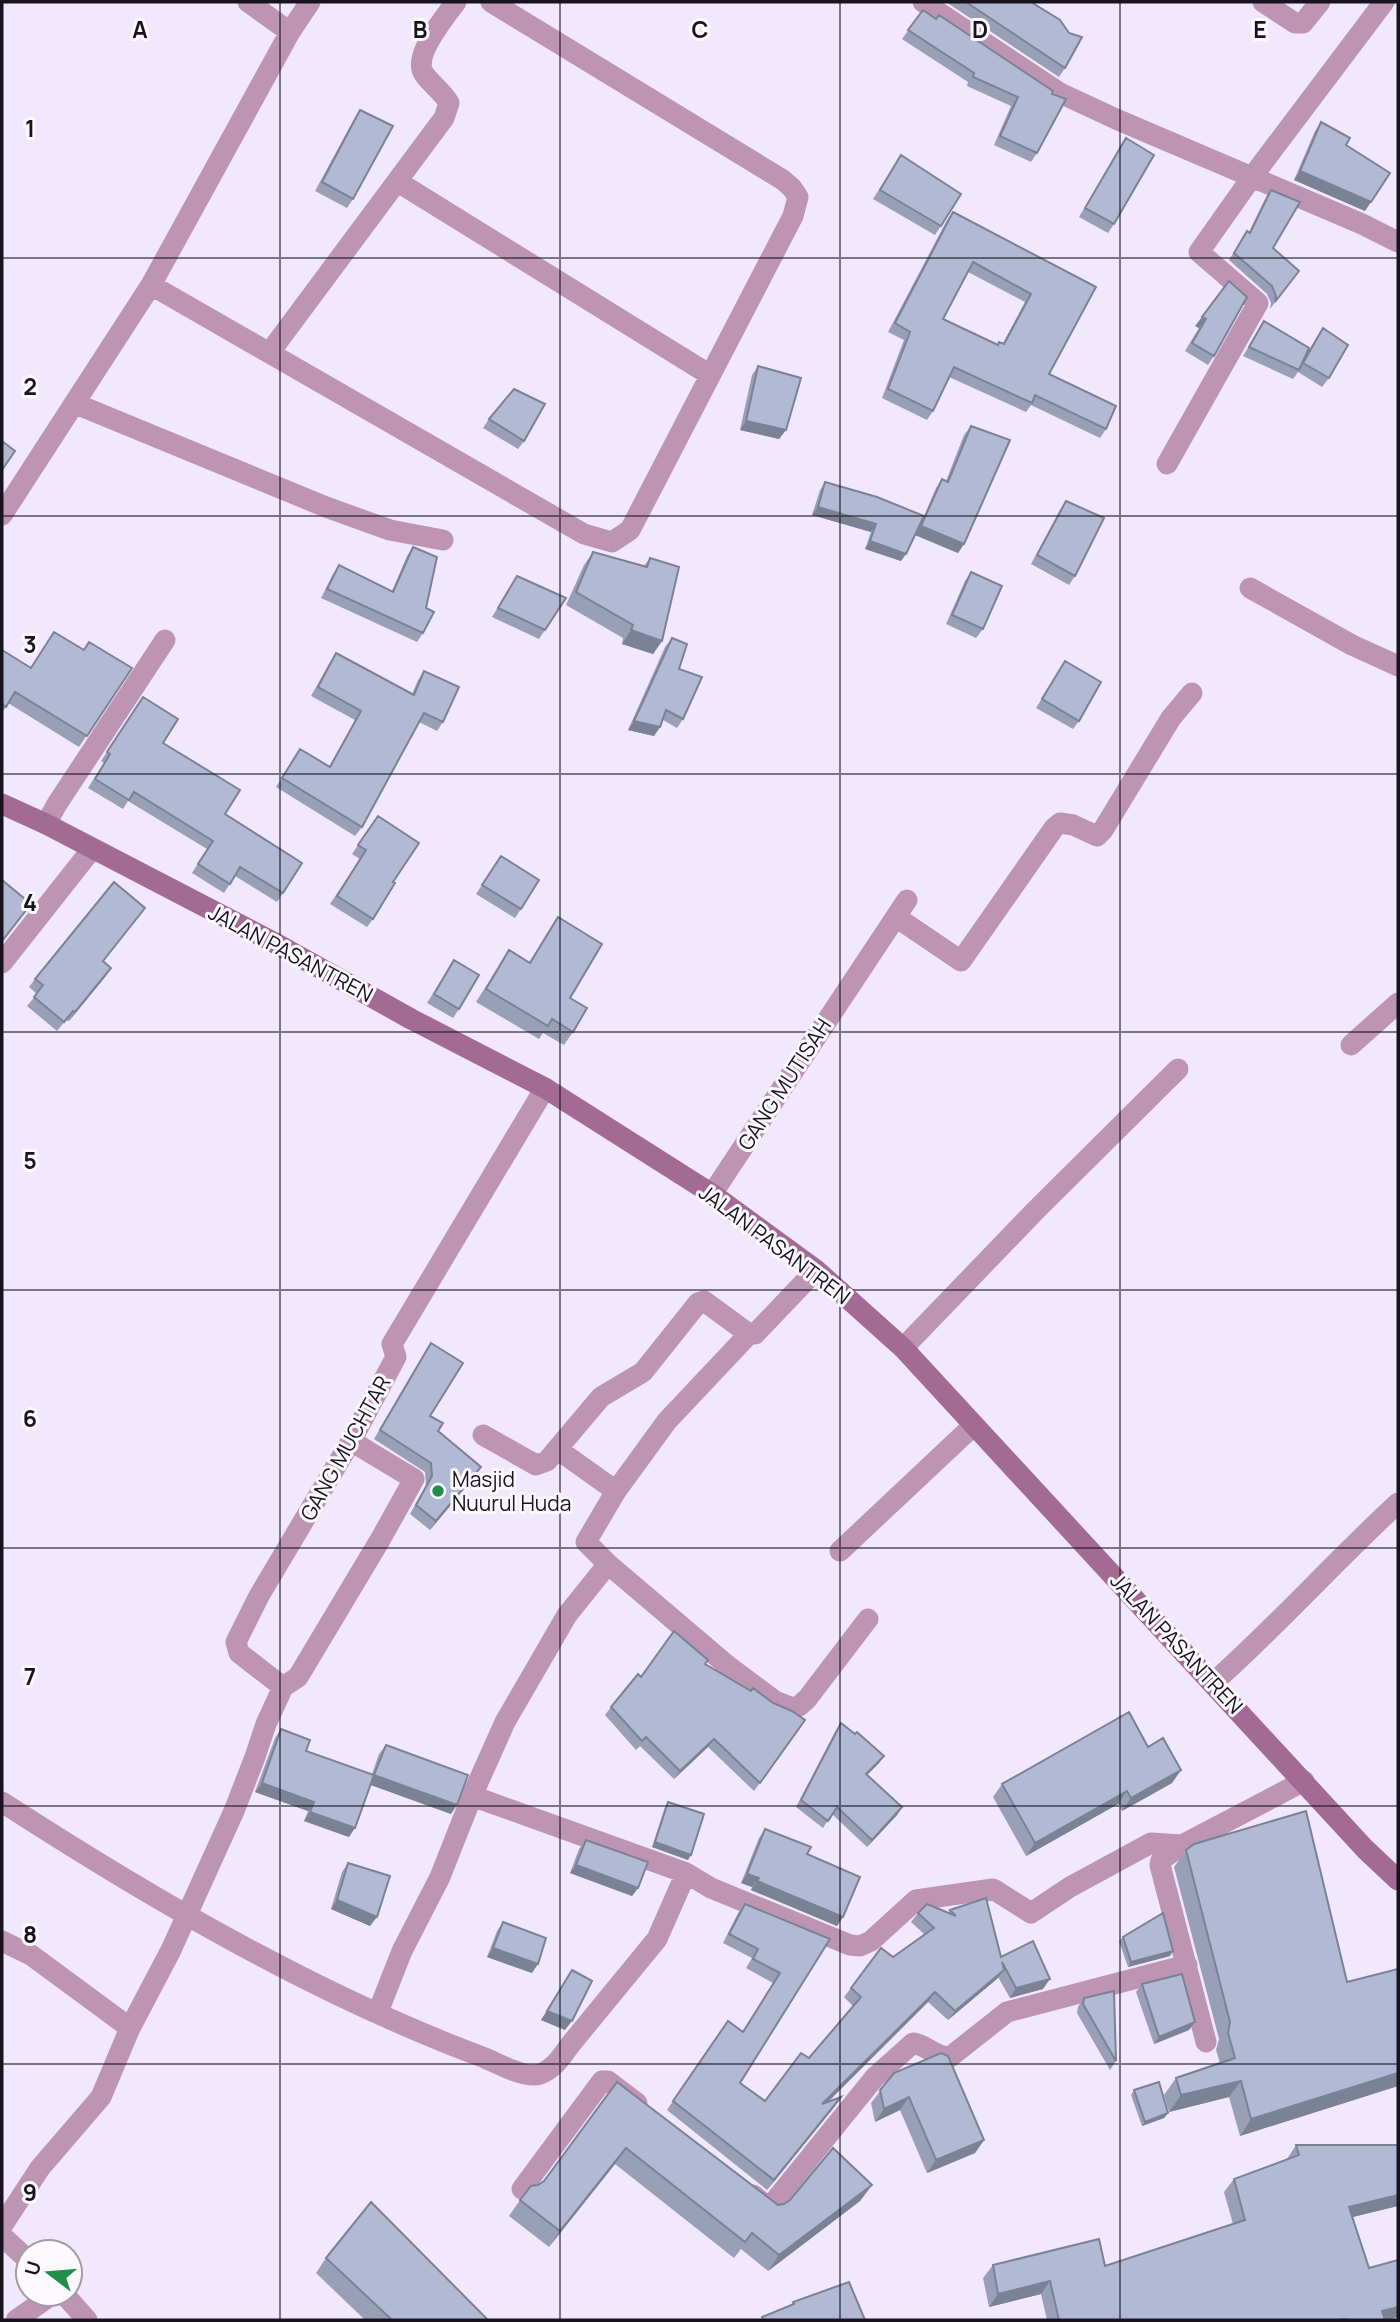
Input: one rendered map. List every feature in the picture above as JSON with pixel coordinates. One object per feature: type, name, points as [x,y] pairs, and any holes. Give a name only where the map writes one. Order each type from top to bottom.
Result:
[{"type":"main road","name":"JALAN PASANTREN","points":[[2,804],[46,824],[275,943],[411,1019],[545,1088],[712,1194],[816,1270],[903,1348],[1214,1682],[1365,1849],[1398,1880]]},
{"type":"street","points":[[248,2],[290,32]]},
{"type":"street","points":[[2,515],[151,285],[290,32],[310,2]]},
{"type":"street","points":[[270,352],[444,118],[449,103],[442,91],[422,72],[421,61],[425,47],[456,2]]},
{"type":"street","points":[[151,285],[584,534],[612,542],[630,530],[793,216],[798,197],[783,180],[491,2]]},
{"type":"street","points":[[923,2],[1060,93],[1398,242]]},
{"type":"street","points":[[1263,2],[1295,23],[1303,23],[1320,2]]},
{"type":"street","points":[[1167,464],[1258,303],[1199,252],[1384,2]]},
{"type":"street","points":[[398,182],[710,375]]},
{"type":"street","points":[[76,404],[326,508],[390,530],[443,540]]},
{"type":"street","points":[[1250,588],[1352,645],[1398,666]]},
{"type":"street","points":[[46,824],[165,640]]},
{"type":"street","name":"GANG MUTISAH","points":[[712,1194],[901,908],[961,961],[1054,828],[1060,823],[1073,825],[1097,836],[1103,831],[1159,737],[1192,693]]},
{"type":"street","points":[[2,963],[92,849]]},
{"type":"street","points":[[1351,1045],[1398,1003]]},
{"type":"street","points":[[903,1348],[1178,1069]]},
{"type":"street","name":"GANG MUCHTAR","points":[[283,1687],[239,1653],[236,1642],[259,1596],[351,1441],[396,1357],[392,1344],[545,1088]]},
{"type":"street","points":[[483,1435],[536,1465],[547,1461],[601,1396],[643,1373],[698,1303],[704,1301],[749,1334],[755,1334],[816,1270]]},
{"type":"street","points":[[749,1334],[667,1421],[616,1492],[586,1542],[608,1564],[728,1666],[775,1701],[793,1708],[807,1699],[868,1619]]},
{"type":"street","points":[[841,1551],[974,1425]]},
{"type":"street","points":[[2,2226],[40,2168],[101,2097],[130,2028],[187,1915],[234,1811],[266,1724],[283,1687],[298,1677],[414,1479],[351,1441]]},
{"type":"street","points":[[557,1449],[616,1492]]},
{"type":"street","points":[[1214,1682],[1257,1644],[1364,1534],[1398,1503]]},
{"type":"street","points":[[377,2012],[402,1951],[440,1877],[505,1722],[567,1615],[608,1564]]},
{"type":"street","points":[[1206,2042],[1160,1865],[1165,1855],[1182,1845],[1304,1781]]},
{"type":"street","points":[[472,1796],[686,1873],[711,1888],[849,1945],[871,1941],[916,1900],[993,1889],[1031,1913],[1070,1887],[1152,1843],[1182,1845]]},
{"type":"street","points":[[2,1802],[187,1915],[351,2001],[459,2049],[522,2073],[539,2075],[558,2063],[657,1939],[686,1873]]},
{"type":"street","points":[[2,1941],[31,1955],[130,2028]]},
{"type":"street","points":[[737,2182],[769,2208],[875,2077],[913,2043],[921,2044],[942,2058],[950,2057],[1007,2012],[1187,1965]]},
{"type":"street","points":[[522,2189],[602,2081],[608,2081],[651,2115]]},
{"type":"street","points":[[16,2320],[33,2308]]},
{"type":"building","points":[[966,2],[1031,2],[1060,20],[1069,33],[1082,37],[1065,68]]},
{"type":"building","points":[[923,10],[936,19],[939,15],[1053,91],[1052,94],[1066,99],[1037,153],[1000,136],[1018,97],[973,77],[974,73],[908,30]]},
{"type":"building","points":[[360,110],[393,126],[353,199],[322,182]]},
{"type":"building","points":[[1321,122],[1350,138],[1346,145],[1390,173],[1371,202],[1300,171]]},
{"type":"building","points":[[1126,138],[1154,155],[1114,224],[1085,208]]},
{"type":"building","points":[[901,155],[961,194],[941,226],[880,190]]},
{"type":"building","points":[[1271,190],[1300,202],[1273,248],[1299,271],[1275,302],[1272,286],[1234,253],[1247,231],[1250,233]]},
{"type":"building","points":[[953,212],[1096,287],[1049,374],[1116,406],[1106,429],[1035,395],[1032,403],[954,367],[933,411],[888,389],[910,332],[895,323]],"holes":[[[973,262],[1031,294],[1004,344],[999,342],[998,345],[943,319]]]},
{"type":"building","points":[[1229,281],[1247,297],[1214,356],[1192,343],[1206,319],[1202,317]]},
{"type":"building","points":[[1264,321],[1309,348],[1299,370],[1249,347]]},
{"type":"building","points":[[1323,328],[1348,345],[1329,378],[1303,363]]},
{"type":"building","points":[[758,366],[801,378],[786,430],[746,421]]},
{"type":"building","points":[[514,389],[545,404],[524,441],[489,419]]},
{"type":"building","points":[[971,426],[1010,440],[964,544],[921,526],[942,479],[948,482]]},
{"type":"building","points":[[2,441],[15,451],[2,470]]},
{"type":"building","points":[[825,482],[877,497],[924,516],[906,554],[870,541],[876,524],[818,507]]},
{"type":"building","points":[[1066,501],[1104,518],[1075,576],[1037,555]]},
{"type":"building","points":[[413,547],[437,557],[426,608],[434,612],[423,633],[327,589],[339,565],[393,592]]},
{"type":"building","points":[[593,552],[647,567],[650,558],[679,567],[662,641],[631,630],[633,625],[576,592]]},
{"type":"building","points":[[971,572],[1002,586],[983,629],[952,615]]},
{"type":"building","points":[[517,576],[566,598],[545,630],[498,608]]},
{"type":"building","points":[[54,632],[84,650],[89,642],[132,668],[87,736],[15,692],[6,707],[2,704],[2,650],[31,668]]},
{"type":"building","points":[[672,638],[687,644],[679,669],[702,677],[683,719],[666,710],[660,727],[634,721]]},
{"type":"building","points":[[336,653],[414,695],[424,671],[459,687],[443,722],[424,713],[362,827],[282,778],[300,749],[330,767],[361,711],[318,687]]},
{"type":"building","points":[[1065,661],[1101,682],[1079,721],[1042,699]]},
{"type":"building","points":[[143,697],[178,719],[163,743],[240,790],[225,814],[302,863],[283,893],[240,867],[230,884],[198,864],[213,841],[134,792],[129,800],[95,779],[110,754],[107,752]]},
{"type":"building","points":[[378,816],[419,843],[373,919],[337,896],[366,850],[358,845]]},
{"type":"building","points":[[501,856],[539,880],[521,909],[482,885]]},
{"type":"building","points":[[2,880],[31,904],[2,941]]},
{"type":"building","points":[[114,882],[145,908],[103,961],[111,968],[64,1022],[34,997],[43,985],[35,979]]},
{"type":"building","points":[[558,917],[602,944],[570,998],[587,1008],[573,1032],[552,1019],[548,1026],[486,989],[509,950],[530,963]]},
{"type":"building","points":[[454,960],[479,975],[459,1009],[434,994]]},
{"type":"building","points":[[431,1343],[463,1363],[430,1416],[443,1423],[438,1431],[481,1467],[436,1521],[416,1505],[432,1476],[431,1463],[380,1430]]},
{"type":"building","points":[[674,1631],[708,1660],[705,1664],[751,1691],[753,1688],[773,1703],[805,1720],[760,1783],[714,1739],[680,1771],[646,1737],[642,1741],[611,1707],[638,1674],[641,1677]]},
{"type":"building","points":[[1129,1712],[1148,1747],[1163,1738],[1181,1770],[1131,1798],[1127,1791],[1035,1843],[1002,1784]]},
{"type":"building","points":[[841,1723],[855,1734],[857,1732],[884,1756],[866,1774],[902,1807],[872,1840],[837,1807],[828,1821],[801,1800]]},
{"type":"building","points":[[281,1729],[310,1740],[306,1751],[374,1775],[355,1828],[310,1812],[314,1802],[262,1783]]},
{"type":"building","points":[[386,1745],[468,1775],[457,1805],[374,1775]]},
{"type":"building","points":[[668,1802],[704,1814],[691,1855],[655,1842]]},
{"type":"building","points":[[1306,1811],[1347,1982],[1398,1969],[1398,2073],[1251,2119],[1241,2081],[1181,2095],[1176,2078],[1235,2058],[1228,2033],[1230,2022],[1186,1850],[1194,1844]]},
{"type":"building","points":[[765,1829],[811,1847],[807,1854],[860,1877],[843,1917],[757,1881],[759,1878],[747,1874]]},
{"type":"building","points":[[586,1840],[648,1862],[638,1888],[576,1865]]},
{"type":"building","points":[[348,1863],[390,1876],[377,1917],[337,1900]]},
{"type":"building","points":[[986,1898],[1001,1957],[1033,1941],[1050,1979],[1016,1988],[1002,1962],[1004,1970],[955,2011],[935,1992],[822,2104],[841,2097],[774,2180],[673,2101],[728,2021],[743,2032],[780,1973],[753,1959],[758,1949],[729,1934],[745,1904],[830,1939],[740,2083],[765,2101],[801,2053],[809,2058],[861,1997],[851,1988],[881,1948],[893,1957],[934,1928],[918,1913],[927,1904],[956,1916],[950,1910]]},
{"type":"building","points":[[1163,1913],[1173,1951],[1131,1962],[1123,1937]]},
{"type":"building","points":[[503,1922],[546,1938],[538,1964],[493,1948]]},
{"type":"building","points":[[572,1970],[592,1981],[572,2021],[547,2011]]},
{"type":"building","points":[[1182,1974],[1195,2022],[1159,2037],[1142,1984]]},
{"type":"building","points":[[1114,1991],[1116,2061],[1083,2004],[1084,1998]]},
{"type":"building","points":[[941,2053],[948,2056],[984,2140],[936,2160],[909,2097],[884,2109],[880,2090],[894,2073]]},
{"type":"building","points":[[617,2082],[778,2205],[790,2200],[833,2148],[872,2185],[779,2255],[752,2233],[745,2242],[626,2148],[560,2231],[520,2200],[531,2186],[544,2181]]},
{"type":"building","points":[[1159,2082],[1168,2113],[1145,2122],[1134,2090]]},
{"type":"building","points":[[1296,2145],[1398,2145],[1398,2195],[1349,2207],[1369,2268],[1398,2260],[1398,2307],[1382,2311],[1385,2320],[1059,2320],[1050,2281],[998,2294],[993,2265],[1099,2239],[1105,2266],[1245,2220],[1234,2179],[1299,2155]]},
{"type":"building","points":[[371,2202],[488,2320],[392,2320],[326,2258]]},
{"type":"building","points":[[849,2282],[865,2320],[763,2320],[762,2317],[794,2304],[793,2302]]},
{"type":"place","name":"Masjid Nuurul Huda","points":[[438,1491]]}]
